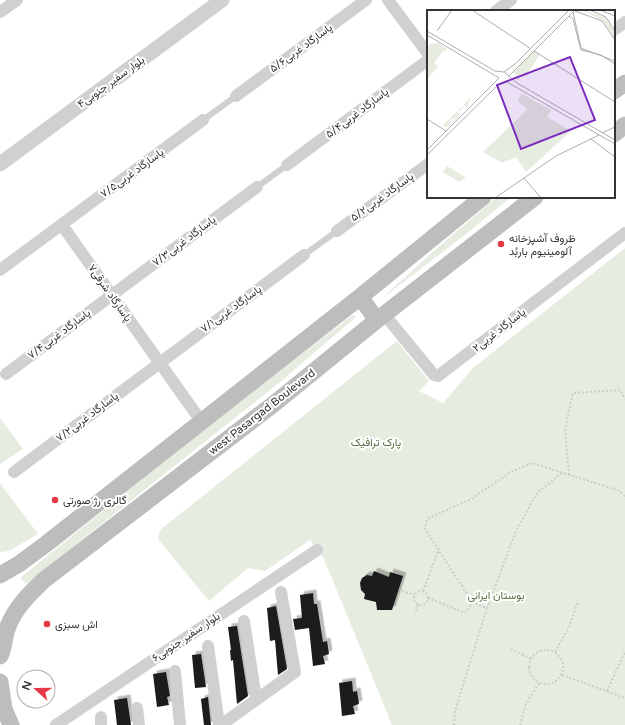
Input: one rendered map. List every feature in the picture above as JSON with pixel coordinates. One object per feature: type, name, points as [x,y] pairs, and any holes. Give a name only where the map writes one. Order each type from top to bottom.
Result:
[{"type":"main road","points":[[615,91],[625,83]]},
{"type":"main road","points":[[615,133],[625,125]]},
{"type":"main road","points":[[0,576],[46,544],[360,297],[482,198]]},
{"type":"main road","name":"west Pasargad Boulevard","points":[[0,673],[2,650],[7,628],[14,614],[30,593],[44,580],[275,403],[380,317],[534,198]]},
{"type":"main road","points":[[360,297],[380,317]]},
{"type":"main road","points":[[0,561],[24,554],[46,544]]},
{"type":"main road","points":[[0,682],[4,710],[11,725]]},
{"type":"street","points":[[0,12],[17,0]]},
{"type":"street","name":"بلوار سفیر جنوبی۴","points":[[0,164],[222,0]]},
{"type":"street","name":"پاسارگاد غربی۵/۶","points":[[236,96],[366,0]]},
{"type":"street","points":[[388,0],[427,53]]},
{"type":"street","points":[[497,10],[511,0]]},
{"type":"street","points":[[615,29],[625,22]]},
{"type":"street","name":"پاسارگاد غربی۵/۴","points":[[287,165],[427,61]]},
{"type":"street","name":"پاسارگاد غربی۷/۵","points":[[0,270],[203,120]]},
{"type":"street","name":"پاسارگاد غربی۵/۲","points":[[337,231],[427,165]]},
{"type":"street","name":"پاسارگاد غربی۷/۳","points":[[112,295],[257,187]]},
{"type":"street","name":"پاسارگاد شرقی۷","points":[[62,225],[201,421]]},
{"type":"street","name":"پاسارگاد غربی۲","points":[[380,317],[434,375],[438,376],[625,233]]},
{"type":"street","name":"پاسارگاد غربی۷/۱","points":[[159,362],[304,255]]},
{"type":"street","name":"پاسارگاد غربی۷/۴","points":[[6,374],[112,295]]},
{"type":"street","name":"پاسارگاد غربی۷/۲","points":[[14,472],[159,362]]},
{"type":"street","name":"بلوار سفیر جنوبی۶","points":[[56,725],[317,550]]},
{"type":"street","points":[[208,646],[220,725],[295,672],[281,592]]},
{"type":"street","points":[[244,621],[256,700]]},
{"type":"street","points":[[175,671],[180,725]]},
{"type":"street","points":[[137,708],[139,725]]},
{"type":"lane","points":[[203,120],[236,96]]},
{"type":"lane","points":[[257,187],[287,165]]},
{"type":"lane","points":[[304,255],[337,231]]},
{"type":"path","points":[[569,475],[566,430],[573,393],[620,390],[625,399]]},
{"type":"path","points":[[487,608],[473,603],[426,529],[426,519],[471,499],[511,472],[532,463],[620,491],[625,496]]},
{"type":"path","points":[[454,725],[455,711],[487,608],[519,524],[537,493],[562,473]]},
{"type":"path","points":[[423,591],[438,549]]},
{"type":"path","points":[[402,591],[414,595]]},
{"type":"path","points":[[418,605],[414,602],[414,595],[418,591],[423,591]]},
{"type":"path","points":[[423,591],[427,594],[428,598],[465,613],[473,603]]},
{"type":"path","points":[[418,605],[425,604],[428,598]]},
{"type":"path","points":[[555,652],[567,631],[578,602]]},
{"type":"path","points":[[416,611],[418,605]]},
{"type":"path","points":[[511,649],[531,659]]},
{"type":"path","points":[[544,650],[555,652],[562,660],[564,665],[562,676],[554,683],[544,685],[539,683],[530,675],[529,664],[531,659],[539,651],[544,650]]},
{"type":"path","points":[[607,691],[625,652]]},
{"type":"path","points":[[562,676],[625,698]]},
{"type":"path","points":[[520,725],[526,704],[539,683]]},
{"type":"green space","points":[[496,198],[510,198],[470,231],[380,300],[436,249]]},
{"type":"green space","name":"بوستان ایرانی","points":[[625,248],[625,725],[392,725],[324,559],[310,540],[265,571],[248,568],[209,601],[158,539],[160,530],[397,341],[429,381],[419,391],[443,403],[474,367]]},
{"type":"green space","points":[[353,315],[356,317],[279,383],[26,584],[20,578],[193,438]]},
{"type":"green space","points":[[0,418],[23,449],[0,464]]},
{"type":"green space","points":[[0,483],[38,534],[9,551],[0,552]]},
{"type":"building","points":[[374,571],[389,577],[390,572],[403,576],[392,610],[377,610],[376,602],[364,599],[365,594],[361,590],[360,583],[362,578],[367,575],[372,576]]},
{"type":"building","points":[[313,593],[314,604],[317,604],[323,642],[327,641],[329,654],[323,656],[325,664],[313,666],[309,628],[295,630],[293,619],[302,618],[300,595]]},
{"type":"building","points":[[276,606],[287,669],[278,675],[275,640],[270,641],[267,608]]},
{"type":"building","points":[[237,626],[248,696],[237,704],[228,627]]},
{"type":"building","points":[[201,654],[206,687],[195,688],[192,655]]},
{"type":"building","points":[[166,672],[170,696],[167,697],[169,705],[157,707],[153,674]]},
{"type":"building","points":[[352,681],[353,692],[357,691],[359,704],[353,706],[355,714],[342,716],[339,683]]},
{"type":"building","points":[[208,697],[211,725],[204,725],[201,699]]},
{"type":"building","points":[[127,698],[131,725],[117,725],[114,700]]},
{"type":"place","name":"ظروف آشپزخانه آلومینیوم باربُد","points":[[501,244]]},
{"type":"place","name":"گالری رژ صورتی","points":[[55,500]]},
{"type":"place","name":"اش سبزی","points":[[47,624]]},
{"type":"park label","name":"پارک ترافیک","points":[[376,442]]}]
